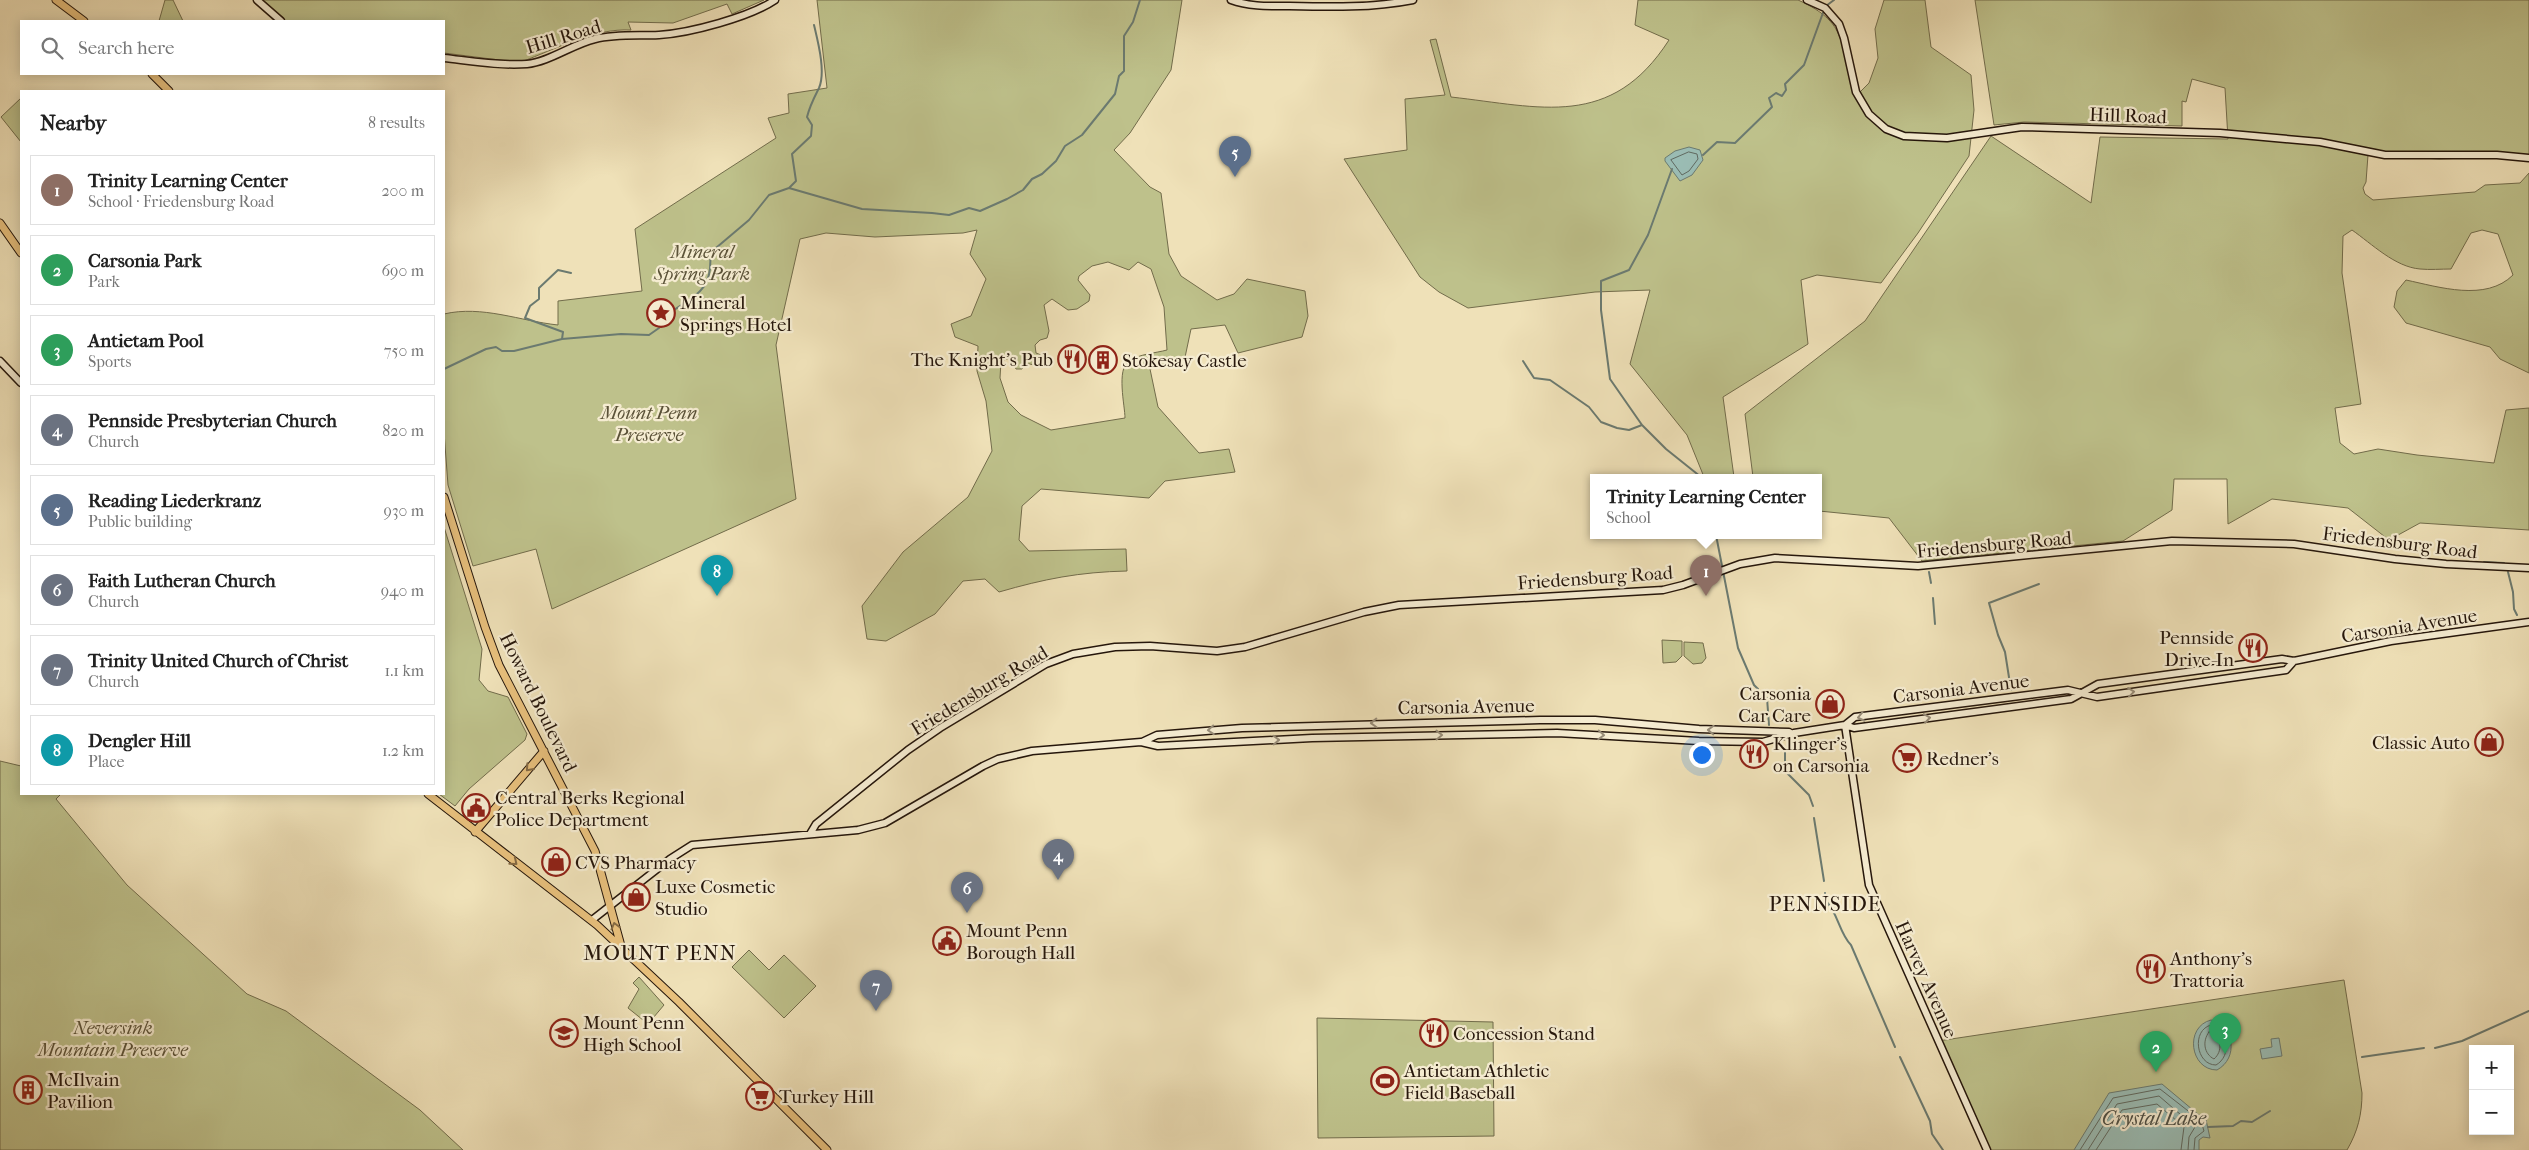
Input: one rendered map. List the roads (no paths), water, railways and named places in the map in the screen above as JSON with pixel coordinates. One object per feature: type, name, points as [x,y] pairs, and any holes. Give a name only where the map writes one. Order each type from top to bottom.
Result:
[{"type":"main road","points":[[56,0],[83,20]]},
{"type":"main road","points":[[153,75],[168,90]]},
{"type":"main road","points":[[0,223],[20,252]]},
{"type":"main road","name":"Howard Boulevard","points":[[445,500],[491,644],[595,850],[621,946]]},
{"type":"main road","points":[[475,832],[544,751]]},
{"type":"main road","points":[[429,795],[592,920],[621,946],[827,1150]]},
{"type":"street","points":[[257,0],[280,20]]},
{"type":"street","name":"Hill Road","points":[[445,58],[514,65],[530,64],[607,36],[658,35],[687,31],[741,15],[775,0]]},
{"type":"street","points":[[1231,0],[1253,5],[1336,7],[1371,7],[1413,0]]},
{"type":"street","name":"Hill Road","points":[[1807,0],[1825,8],[1839,24],[1855,87],[1869,114],[1886,129],[1904,136],[1947,138],[2022,127],[2220,133],[2287,138],[2385,155],[2497,155],[2529,158]]},
{"type":"street","points":[[0,361],[20,382]]},
{"type":"street","name":"Friedensburg Road","points":[[810,834],[816,824],[908,750],[940,728],[1046,664],[1090,650],[1150,646],[1217,651],[1259,644],[1382,608],[1663,590],[1683,585],[1740,564],[1775,558],[1918,566],[2172,541],[2208,540],[2294,544],[2349,554],[2446,564],[2529,568]]},
{"type":"street","name":"Carsonia Avenue","points":[[1141,742],[1158,746],[1312,738],[1558,733],[1764,742],[1794,733],[1845,725],[1854,728],[2071,699],[2098,684],[2282,659],[2294,661],[2391,641],[2529,622]]},
{"type":"street","name":"Carsonia Avenue","points":[[1845,725],[1855,717],[2068,690],[2097,697],[2228,680],[2286,670],[2294,661]]},
{"type":"street","name":"Carsonia Avenue","points":[[592,920],[683,849],[692,845],[858,830],[885,823],[983,766],[1014,755],[1141,742],[1157,735],[1233,729],[1540,720],[1595,720],[1700,729],[1794,733]]},
{"type":"street","name":"Harvey Avenue","points":[[1845,725],[1869,885],[1988,1150]]},
{"type":"water","points":[[1689,147],[1700,150],[1703,160],[1692,175],[1680,181],[1665,161],[1665,158],[1675,151]]},
{"type":"water","points":[[2211,1020],[2219,1023],[2225,1029],[2231,1043],[2229,1058],[2217,1070],[2208,1068],[2201,1063],[2196,1056],[2194,1048],[2194,1039],[2197,1031],[2202,1024]]},
{"type":"water","points":[[2279,1038],[2282,1056],[2262,1059],[2260,1049],[2272,1047],[2271,1039]]},
{"type":"water","name":"Crystal Lake","points":[[2162,1084],[2199,1115],[2205,1115],[2210,1138],[2203,1137],[2199,1140],[2199,1150],[2074,1150],[2109,1093]]},
{"type":"waterway","points":[[674,310],[691,299],[703,288],[709,274],[710,253],[749,220],[769,195],[789,188],[862,209],[949,215],[969,208],[980,211],[1023,190],[1032,179],[1042,174],[1056,161],[1065,146],[1082,135],[1115,94],[1119,76],[1124,71],[1124,36],[1133,22],[1140,0]]},
{"type":"waterway","points":[[1826,6],[1834,0]]},
{"type":"waterway","points":[[1703,155],[1717,142],[1735,143],[1772,107],[1769,98],[1776,93],[1782,96],[1786,90],[1785,84],[1804,65],[1824,10]]},
{"type":"waterway","points":[[789,188],[796,181],[792,154],[811,136],[812,125],[807,117],[821,81],[821,57],[814,25]]},
{"type":"waterway","points":[[1642,425],[1610,379],[1601,310],[1601,281],[1629,270],[1648,235],[1672,169]]},
{"type":"waterway","points":[[562,339],[563,332],[525,318],[530,306],[539,299],[539,288],[558,270],[571,273]]},
{"type":"waterway","points":[[445,369],[486,349],[496,347],[502,351],[514,351],[562,339],[621,334],[649,335],[659,328]]},
{"type":"waterway","points":[[1523,361],[1534,378],[1550,380],[1589,407],[1601,422],[1629,430],[1642,425],[1666,449],[1697,474]]},
{"type":"waterway","points":[[1717,539],[1738,648],[1754,685],[1758,689]]},
{"type":"waterway","points":[[2484,562],[2504,563]]},
{"type":"waterway","points":[[1929,572],[1931,583]]},
{"type":"waterway","points":[[2508,572],[2513,592],[2514,609],[2517,615]]},
{"type":"waterway","points":[[2011,690],[2005,652],[1989,603],[2039,584]]},
{"type":"waterway","points":[[1933,598],[1935,624]]},
{"type":"waterway","points":[[1767,698],[1769,725]]},
{"type":"waterway","points":[[1785,749],[1785,771],[1809,795],[1813,806]]},
{"type":"waterway","points":[[1814,818],[1824,881]]},
{"type":"waterway","points":[[1825,893],[1825,900],[1833,910],[1844,935],[1851,945],[1895,1047]]},
{"type":"waterway","points":[[2435,1048],[2462,1041],[2529,1011]]},
{"type":"waterway","points":[[2362,1057],[2424,1048]]},
{"type":"waterway","points":[[1900,1057],[1930,1121],[1932,1134],[1943,1150]]},
{"type":"waterway","points":[[2208,1127],[2233,1126],[2241,1121],[2252,1122],[2270,1111]]},
{"type":"place","name":"Reading Liederkranz","points":[[1235,177]]},
{"type":"place","name":"Mineral Springs Hotel","points":[[661,313]]},
{"type":"place","name":"The Knight's Pub","points":[[1072,359]]},
{"type":"place","name":"Stokesay Castle","points":[[1103,360]]},
{"type":"place","name":"Dengler Hill","points":[[717,596]]},
{"type":"place","name":"Trinity Learning Center","points":[[1706,596]]},
{"type":"place","name":"Pennside Drive-In","points":[[2253,648]]},
{"type":"place","name":"Carsonia Car Care","points":[[1830,704]]},
{"type":"place","name":"Classic Auto","points":[[2489,742]]},
{"type":"place","name":"Klinger's on Carsonia","points":[[1754,754]]},
{"type":"place","name":"Redner's","points":[[1907,758]]},
{"type":"place","name":"Central Berks Regional Police Department","points":[[476,808]]},
{"type":"place","name":"CVS Pharmacy","points":[[556,862]]},
{"type":"place","name":"Pennside Presbyterian Church","points":[[1058,880]]},
{"type":"place","name":"Luxe Cosmetic Studio","points":[[636,897]]},
{"type":"place","name":"Faith Lutheran Church","points":[[967,913]]},
{"type":"place","name":"Mount Penn Borough Hall","points":[[947,941]]},
{"type":"place","name":"Anthony's Trattoria","points":[[2151,969]]},
{"type":"place","name":"Trinity United Church of Christ","points":[[876,1011]]},
{"type":"place","name":"Mount Penn High School","points":[[564,1033]]},
{"type":"place","name":"Concession Stand","points":[[1434,1033]]},
{"type":"place","name":"Antietam Pool","points":[[2225,1054]]},
{"type":"place","name":"Carsonia Park","points":[[2156,1072]]},
{"type":"place","name":"Antietam Athletic Field Baseball","points":[[1385,1081]]},
{"type":"place","name":"McIlvain Pavilion","points":[[28,1090]]},
{"type":"place","name":"Turkey Hill","points":[[760,1096]]},
{"type":"district","name":"PENNSIDE","points":[[1825,904]]},
{"type":"district","name":"MOUNT PENN","points":[[660,953]]},
{"type":"park label","name":"Mineral Spring Park","points":[[702,262]]},
{"type":"park label","name":"Mount Penn Preserve","points":[[649,423]]},
{"type":"park label","name":"Neversink Mountain Preserve","points":[[113,1038]]}]
